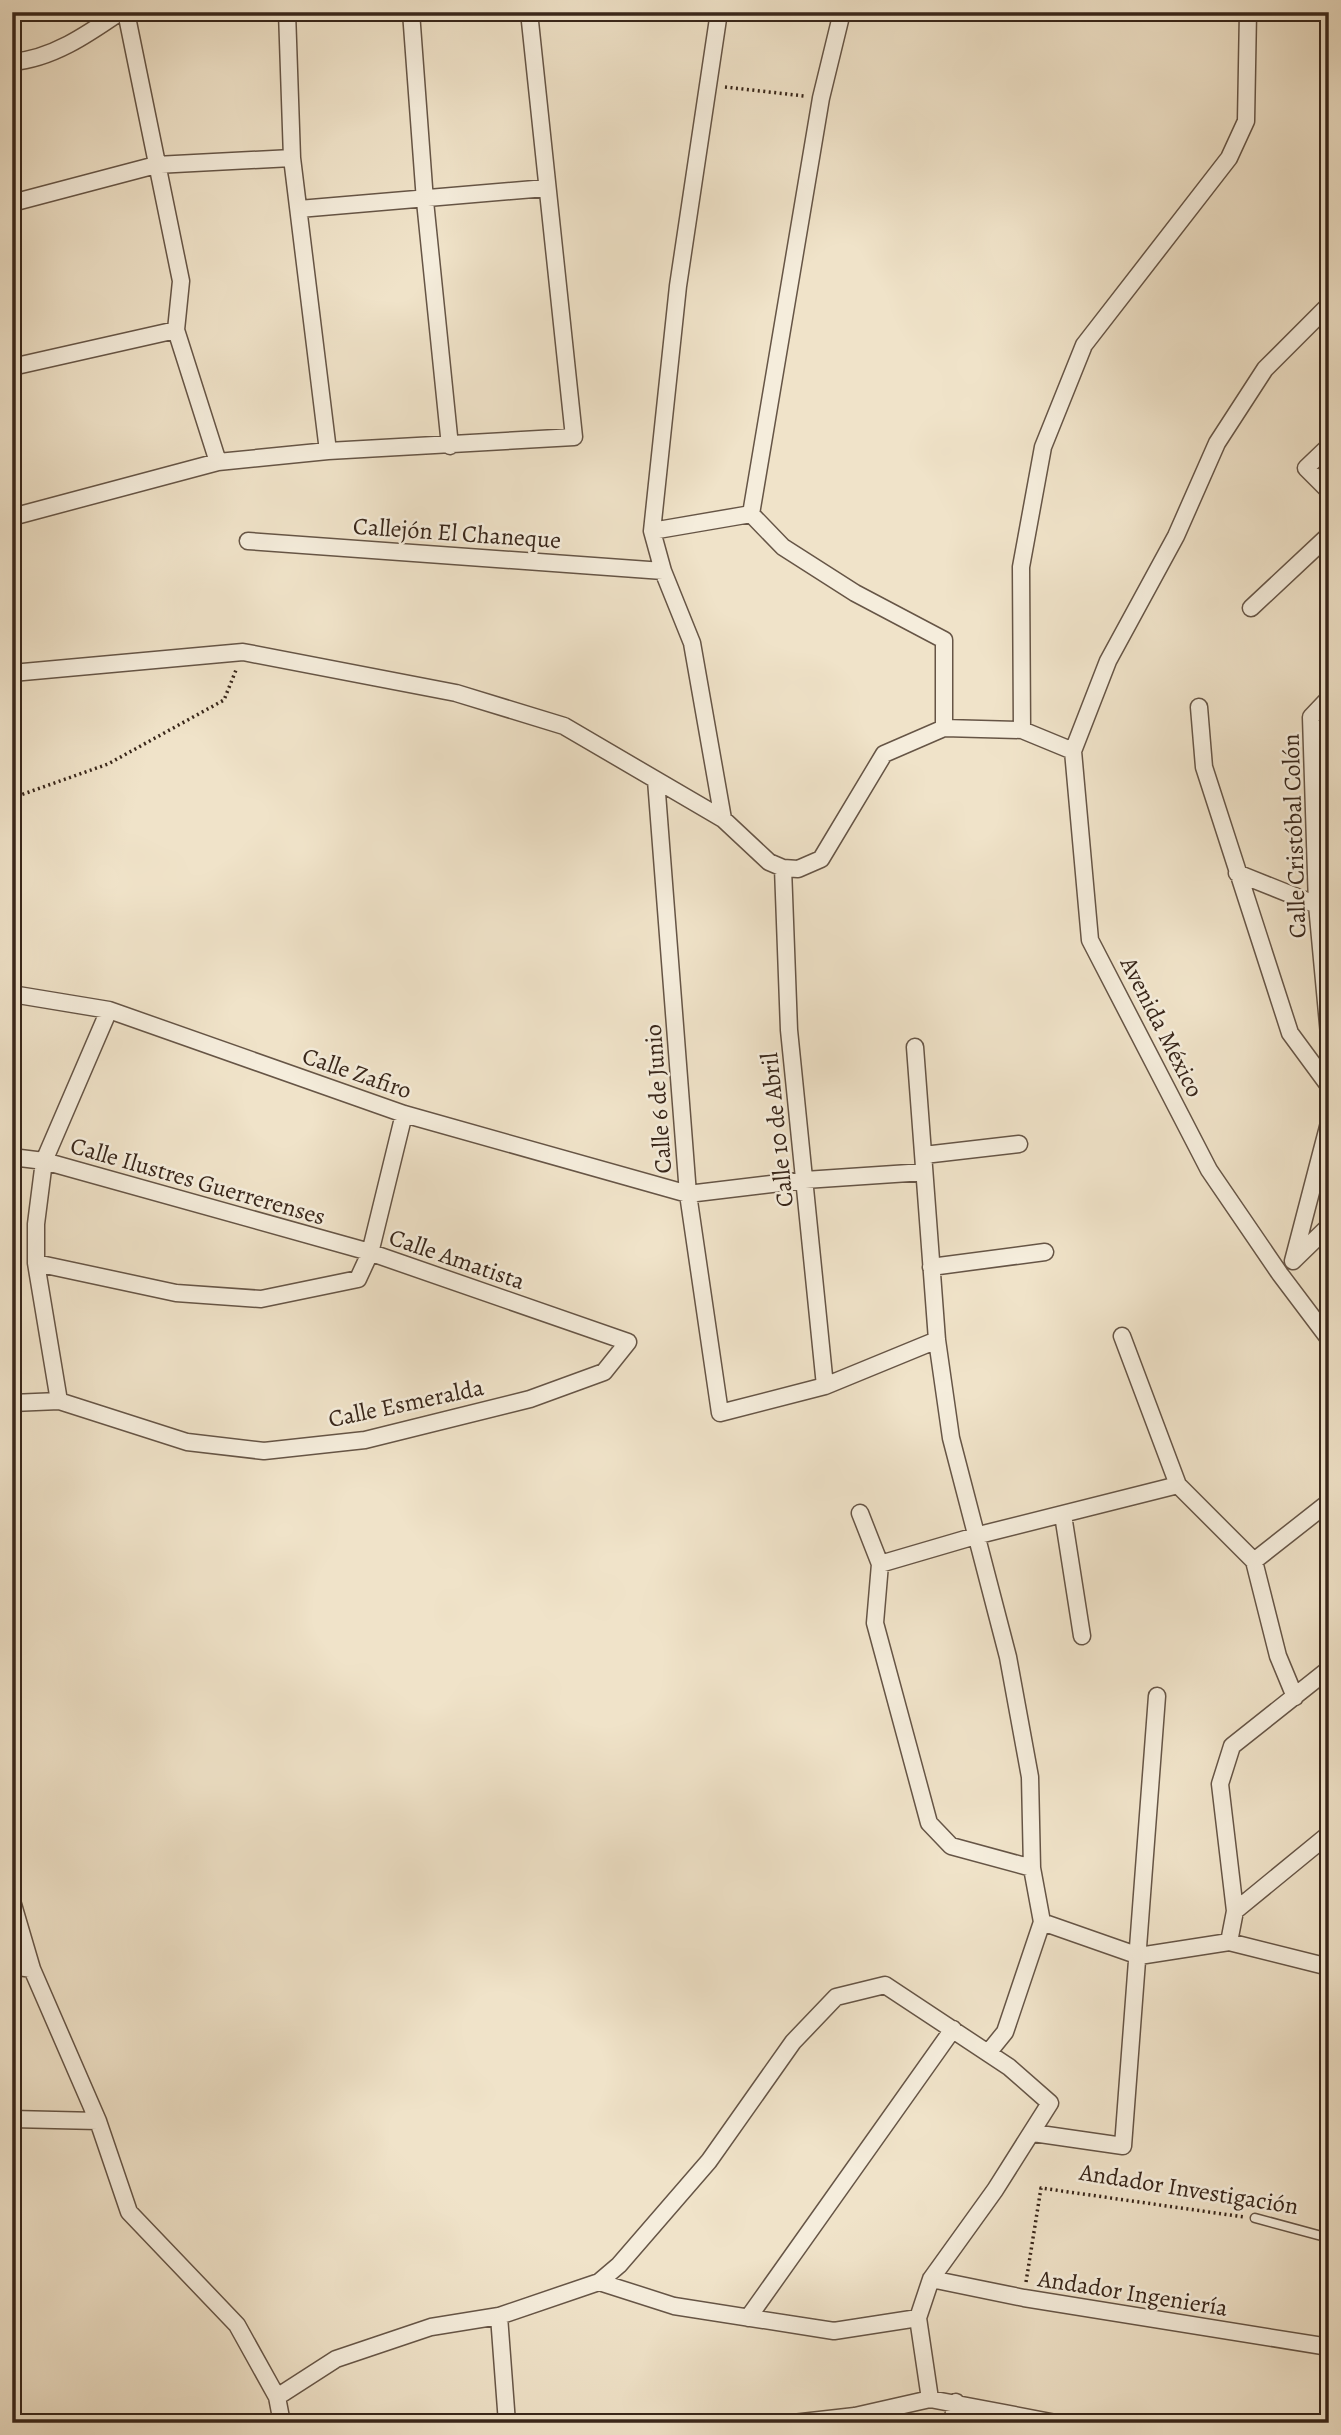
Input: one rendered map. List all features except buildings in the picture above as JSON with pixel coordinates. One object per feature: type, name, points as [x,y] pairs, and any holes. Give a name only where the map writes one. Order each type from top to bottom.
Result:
[{"type":"street","points":[[12,62],[30,61],[61,48],[104,17],[120,12]]},
{"type":"street","points":[[126,12],[181,281],[176,330],[218,463]]},
{"type":"street","points":[[287,12],[292,158],[328,451]]},
{"type":"street","points":[[411,12],[425,201],[450,446]]},
{"type":"street","points":[[12,517],[218,463],[328,451],[575,437],[529,12]]},
{"type":"street","points":[[719,12],[678,286],[652,531],[663,570],[692,643],[723,819]]},
{"type":"street","points":[[751,514],[821,98],[842,12]]},
{"type":"street","points":[[1022,730],[1021,567],[1043,447],[1084,345],[1229,158],[1246,121],[1248,12]]},
{"type":"street","points":[[12,202],[156,165],[292,158]]},
{"type":"street","points":[[299,209],[425,201],[546,188]]},
{"type":"street","points":[[12,673],[243,652],[456,693],[564,726],[723,819],[769,862],[783,868],[798,869],[821,859],[884,754],[944,728],[1022,730],[1073,751],[1108,661],[1176,536],[1217,443],[1265,369],[1329,305]]},
{"type":"street","points":[[12,367],[176,330]]},
{"type":"street","points":[[1329,446],[1306,468],[1329,491]]},
{"type":"street","points":[[652,531],[751,514]]},
{"type":"street","points":[[751,514],[783,547],[855,593],[944,640],[944,728]]},
{"type":"street","points":[[1251,608],[1329,535]]},
{"type":"street","name":"Callejón El Chaneque","points":[[248,541],[663,570]]},
{"type":"street","name":"Calle Cristóbal Colón","points":[[1329,698],[1311,718],[1317,905],[1325,945],[1329,1035]]},
{"type":"street","points":[[1199,707],[1204,767],[1290,1033],[1329,1086]]},
{"type":"street","name":"Avenida México","points":[[1073,751],[1090,940],[1209,1170],[1280,1274],[1329,1339]]},
{"type":"street","name":"Calle 6 de Junio","points":[[656,780],[688,1194],[720,1413],[825,1386]]},
{"type":"street","name":"Calle 10 de Abril","points":[[783,868],[789,1030],[825,1386]]},
{"type":"street","points":[[1237,873],[1317,905]]},
{"type":"street","name":"Calle Zafiro","points":[[12,994],[109,1010],[404,1114],[688,1194]]},
{"type":"street","points":[[59,1401],[36,1263],[36,1224],[44,1161],[109,1010]]},
{"type":"street","points":[[915,1047],[937,1340],[951,1438],[979,1535],[1009,1657],[1030,1777],[1032,1868],[1042,1922],[1005,2032],[988,2053]]},
{"type":"street","points":[[370,1253],[404,1114]]},
{"type":"street","points":[[1293,1261],[1329,1123]]},
{"type":"street","points":[[688,1194],[924,1163],[1020,1144]]},
{"type":"street","name":"Calle Ilustres Guerrerenses","points":[[12,1157],[44,1161],[370,1253]]},
{"type":"street","points":[[1280,1274],[1329,1226]]},
{"type":"street","points":[[931,1267],[1045,1251]]},
{"type":"street","name":"Calle Amatista","points":[[36,1263],[176,1293],[261,1299],[358,1279],[370,1253],[628,1342]]},
{"type":"street","points":[[1122,1336],[1178,1485],[1254,1561],[1278,1656],[1295,1697]]},
{"type":"street","points":[[825,1386],[937,1340]]},
{"type":"street","name":"Calle Esmeralda","points":[[12,1403],[59,1401],[187,1442],[264,1451],[365,1440],[530,1399],[604,1371],[628,1342]]},
{"type":"street","points":[[880,1564],[979,1535],[1178,1485]]},
{"type":"street","points":[[1254,1561],[1329,1502]]},
{"type":"street","points":[[860,1513],[880,1564],[875,1623],[929,1823],[951,1846],[1032,1868]]},
{"type":"street","points":[[1063,1515],[1082,1636]]},
{"type":"street","points":[[1230,1942],[1236,1911],[1220,1784],[1232,1746],[1329,1669]]},
{"type":"street","points":[[1139,1955],[1157,1696]]},
{"type":"street","points":[[1236,1911],[1329,1834]]},
{"type":"street","points":[[12,1901],[32,1969],[98,2121],[129,2212],[237,2325],[277,2397],[282,2423]]},
{"type":"street","points":[[1042,1922],[1139,1955],[1230,1942],[1329,1968]]},
{"type":"street","name":"Andador Investigación","points":[[1034,2133],[1123,2146],[1139,1955]]},
{"type":"street","points":[[12,1966],[32,1969]]},
{"type":"street","points":[[277,2397],[336,2358],[431,2327],[499,2316],[599,2282],[618,2265],[709,2161],[793,2042],[836,1997],[885,1985],[988,2053],[1050,2103],[1034,2133],[931,2280],[918,2318],[930,2399]]},
{"type":"street","points":[[748,2318],[953,2029]]},
{"type":"street","points":[[12,2119],[98,2121]]},
{"type":"street","name":"Andador Ingeniería","points":[[931,2280],[1024,2298],[1329,2347]]},
{"type":"street","points":[[599,2282],[674,2305],[834,2331],[918,2318]]},
{"type":"street","points":[[499,2316],[507,2423]]},
{"type":"street","points":[[793,2423],[855,2420],[930,2399],[1056,2423]]},
{"type":"street","points":[[952,2423],[956,2402]]},
{"type":"lane","name":"Andador Investigación","points":[[1255,2218],[1329,2238]]},
{"type":"path","points":[[709,85],[821,98]]},
{"type":"path","points":[[12,798],[108,764],[224,700],[243,652]]},
{"type":"path","name":"Andador Investigación","points":[[1024,2298],[1041,2188],[1255,2218]]}]
